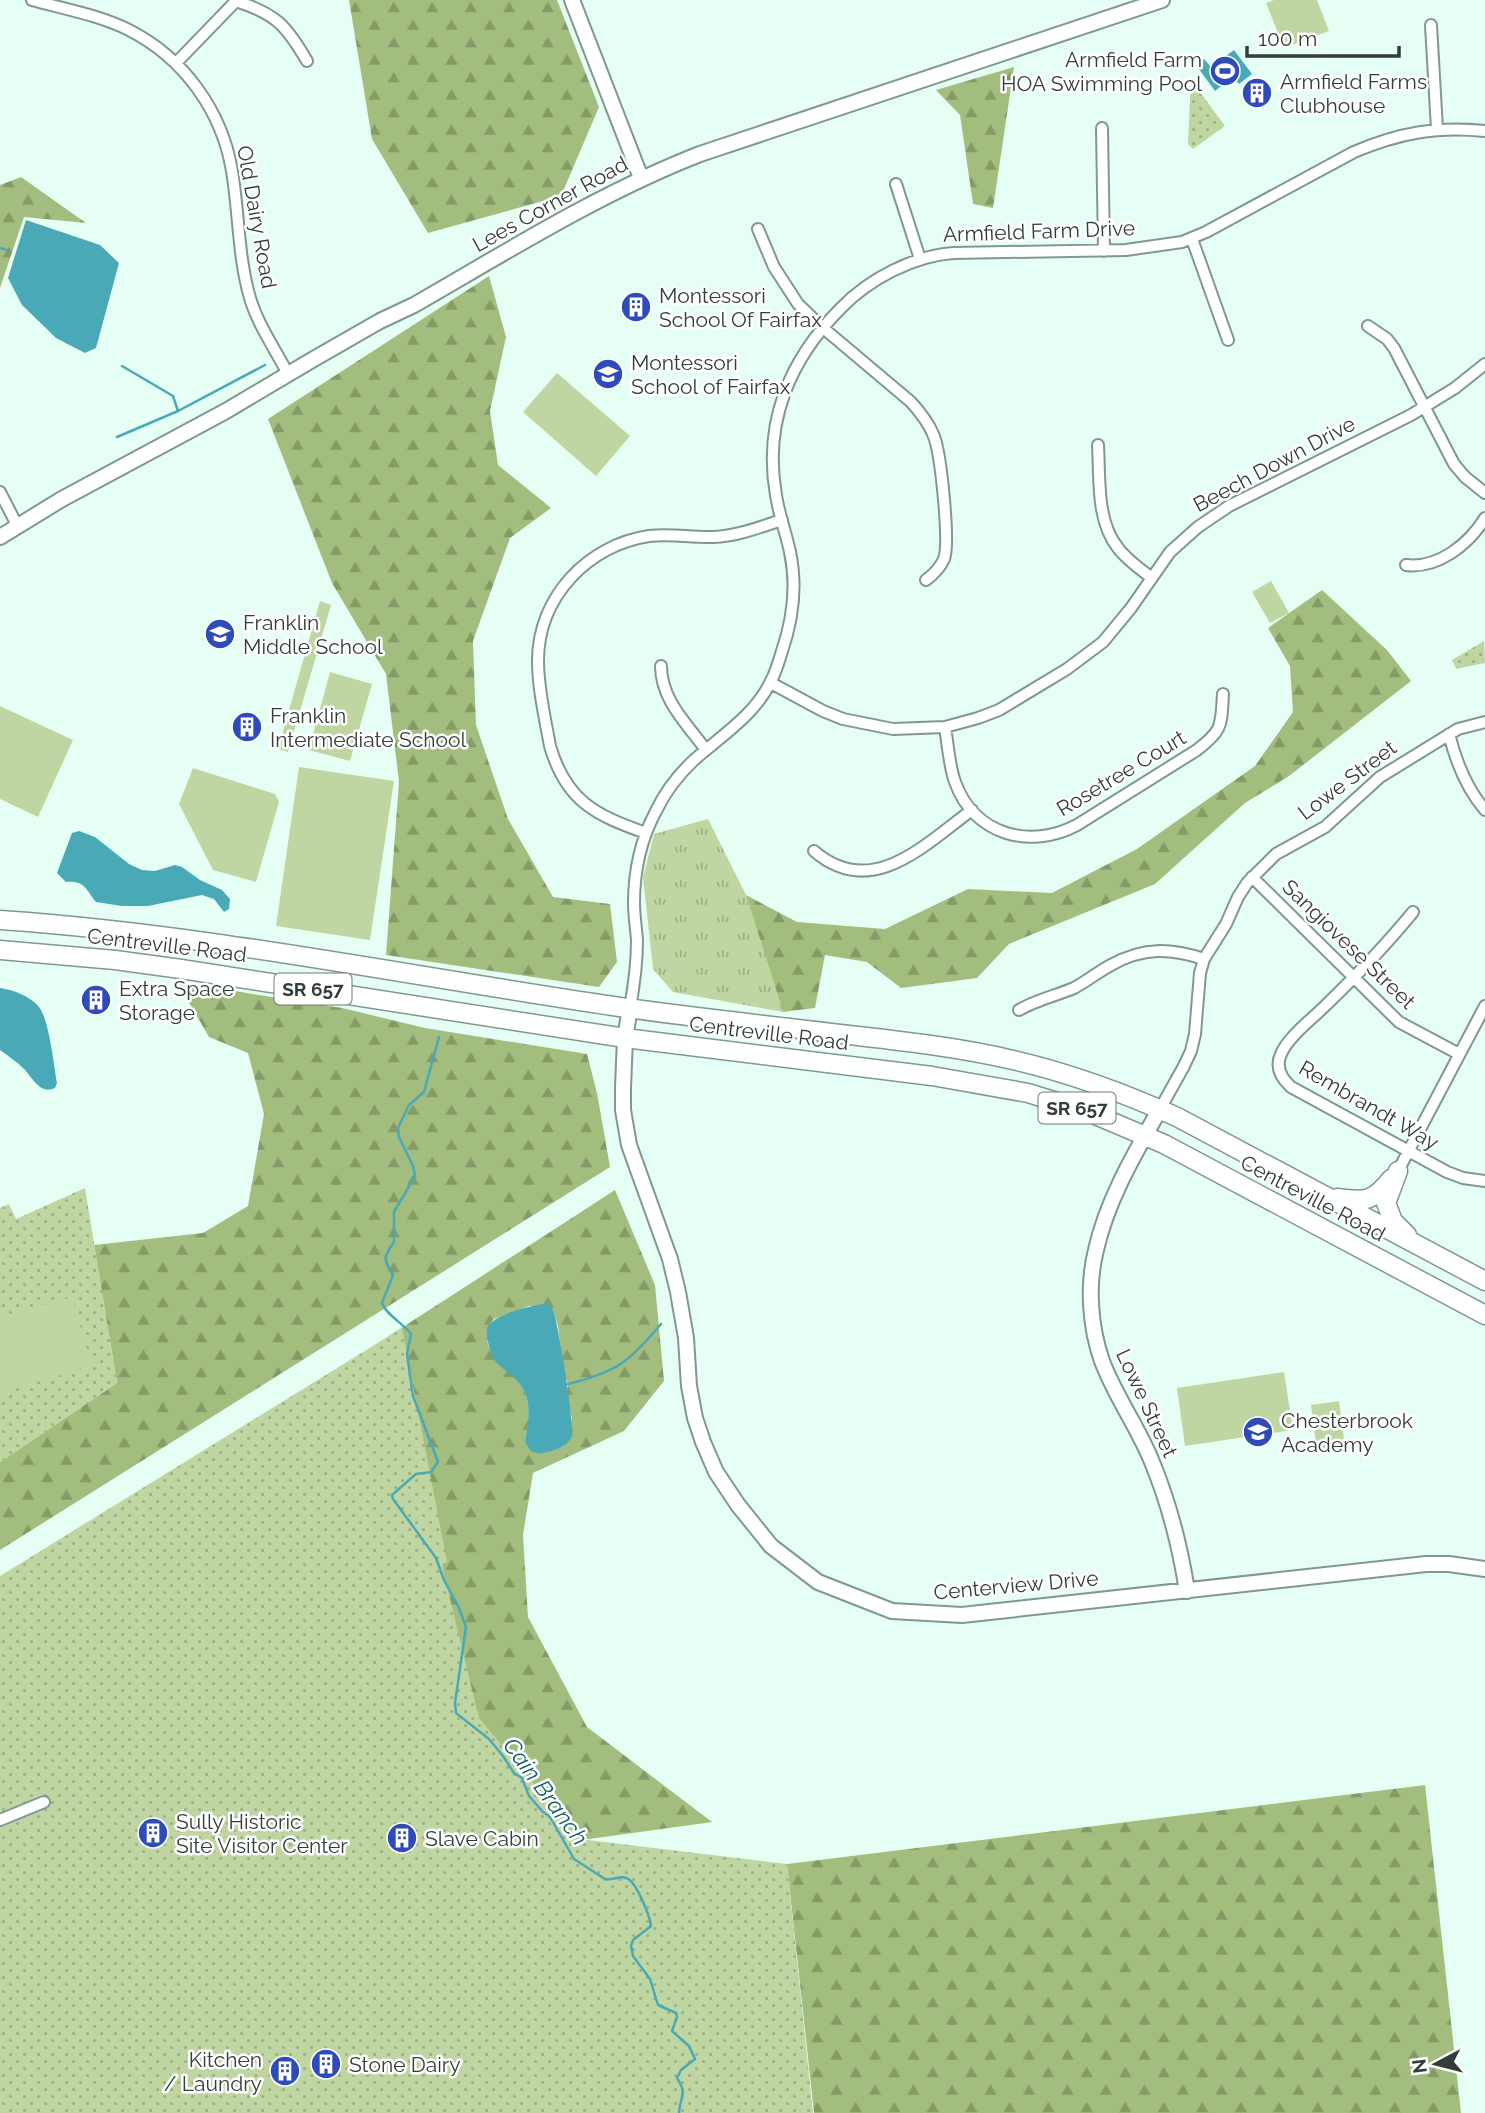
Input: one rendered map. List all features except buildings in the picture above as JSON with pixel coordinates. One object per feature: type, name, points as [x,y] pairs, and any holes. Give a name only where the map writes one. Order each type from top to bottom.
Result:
[{"type":"main road","name":"Centreville Road","points":[[0,920],[204,941],[630,1008],[975,1052],[1024,1062],[1087,1080],[1160,1109],[1485,1281]]},
{"type":"main road","name":"Centreville Road","points":[[0,950],[181,968],[625,1038],[987,1084],[1086,1111],[1164,1144],[1485,1315]]},
{"type":"main road","points":[[1328,1197],[1367,1200],[1376,1196],[1398,1171]]},
{"type":"main road","points":[[1398,1171],[1386,1203],[1388,1211],[1400,1229],[1417,1245]]},
{"type":"street","name":"Old Dairy Road","points":[[32,0],[127,29],[159,49],[192,80],[222,133],[232,172],[243,264],[251,301],[288,374]]},
{"type":"street","points":[[572,0],[641,178]]},
{"type":"street","name":"Lees Corner Road","points":[[0,537],[62,499],[226,411],[641,178],[700,154],[1162,0]]},
{"type":"street","points":[[176,63],[236,1],[258,8],[280,22],[307,61]]},
{"type":"street","points":[[1431,25],[1437,129]]},
{"type":"street","points":[[1102,128],[1104,251]]},
{"type":"street","name":"Armfield Farm Drive","points":[[625,1038],[637,941],[634,889],[636,867],[646,833],[668,790],[680,775],[743,718],[771,683],[787,637],[793,598],[790,552],[776,497],[774,437],[779,410],[792,373],[822,327],[864,289],[920,259],[953,253],[1145,248],[1192,239],[1354,152],[1404,134],[1437,129],[1485,131]]},
{"type":"street","points":[[896,184],[920,259]]},
{"type":"street","points":[[758,229],[774,267],[798,304],[911,402],[933,433],[940,457],[946,549],[940,566],[926,580]]},
{"type":"street","points":[[1192,239],[1228,340]]},
{"type":"street","points":[[1368,326],[1387,339],[1394,348],[1454,464],[1471,483],[1485,493]]},
{"type":"street","name":"Beech Down Drive","points":[[771,683],[823,711],[862,724],[893,729],[946,727],[999,710],[1086,656],[1118,625],[1179,543],[1218,512],[1425,407],[1463,383],[1485,364]]},
{"type":"street","points":[[1098,445],[1102,509],[1110,537],[1128,559],[1152,578]]},
{"type":"street","points":[[0,492],[18,527]]},
{"type":"street","points":[[1406,565],[1426,565],[1446,556],[1472,535],[1485,518]]},
{"type":"street","points":[[646,833],[612,821],[590,808],[568,786],[557,767],[550,746],[538,669],[540,642],[547,614],[555,598],[577,570],[595,556],[620,543],[653,535],[716,537],[782,520]]},
{"type":"street","points":[[661,666],[661,679],[670,702],[706,750]]},
{"type":"street","name":"Rosetree Court","points":[[946,727],[955,782],[961,796],[972,810],[991,826],[1015,836],[1040,838],[1064,832],[1212,738],[1220,727],[1223,694]]},
{"type":"street","name":"Lowe Street","points":[[1187,1591],[1181,1553],[1167,1501],[1151,1460],[1103,1362],[1092,1317],[1092,1270],[1101,1230],[1121,1183],[1191,1051],[1195,1034],[1199,973],[1238,897],[1252,877],[1276,855],[1325,827],[1380,777],[1458,729],[1485,722]]},
{"type":"street","points":[[1449,734],[1466,783],[1485,810]]},
{"type":"street","points":[[814,851],[833,865],[847,869],[890,866],[918,852],[972,810]]},
{"type":"street","name":"Sangiovese Street","points":[[1252,877],[1399,1022],[1459,1054]]},
{"type":"street","name":"Rembrandt Way","points":[[1413,912],[1287,1045],[1279,1060],[1280,1074],[1291,1087],[1447,1172],[1463,1178],[1485,1181]]},
{"type":"street","points":[[1019,1010],[1075,987],[1111,965],[1139,954],[1166,950],[1205,959]]},
{"type":"street","points":[[1398,1171],[1485,1006]]},
{"type":"street","name":"Centerview Drive","points":[[625,1038],[623,1110],[629,1145],[670,1259],[686,1338],[689,1386],[703,1442],[716,1472],[771,1546],[818,1582],[892,1611],[962,1615],[1426,1564],[1485,1569]]},
{"type":"street","points":[[0,1820],[44,1802]]},
{"type":"green space","points":[[349,0],[557,0],[599,107],[561,196],[428,233],[372,139]]},
{"type":"green space","points":[[1274,0],[1317,0],[1329,31],[1284,48],[1266,3]]},
{"type":"green space","points":[[1014,67],[993,208],[973,204],[960,115],[936,90]]},
{"type":"green space","points":[[1191,80],[1225,126],[1193,149],[1188,144]]},
{"type":"green space","points":[[21,177],[86,223],[24,217],[0,288],[0,185]]},
{"type":"green space","points":[[489,276],[506,337],[490,411],[498,465],[551,508],[510,538],[473,641],[476,725],[508,819],[553,897],[610,904],[617,962],[599,987],[386,955],[399,782],[386,674],[332,583],[268,419]]},
{"type":"green space","points":[[557,373],[630,436],[596,476],[523,412]]},
{"type":"green space","points":[[1271,581],[1289,613],[1270,623],[1252,592]]},
{"type":"green space","points":[[1322,590],[1387,650],[1411,681],[1289,776],[1245,803],[1155,884],[1009,944],[977,978],[901,988],[867,962],[825,955],[815,1008],[783,1012],[746,895],[797,922],[885,929],[968,889],[1052,893],[1137,849],[1255,766],[1293,712],[1290,666],[1268,628]]},
{"type":"green space","points":[[320,601],[331,605],[288,752],[278,749]]},
{"type":"green space","points":[[1484,641],[1485,663],[1456,669],[1452,660]]},
{"type":"green space","points":[[330,672],[372,684],[350,761],[309,750]]},
{"type":"green space","points":[[0,706],[73,740],[38,817],[0,799]]},
{"type":"green space","points":[[299,767],[394,781],[370,940],[276,926]]},
{"type":"green space","points":[[193,768],[275,794],[279,802],[256,882],[213,870],[179,804]]},
{"type":"green space","points":[[708,819],[746,895],[783,1012],[673,992],[653,969],[643,877],[654,834]]},
{"type":"green space","points":[[177,982],[342,1008],[425,1028],[587,1054],[610,1167],[0,1550],[0,1462],[117,1383],[94,1245],[203,1233],[248,1206],[264,1114],[248,1053],[209,1037]]},
{"type":"green space","points":[[85,1188],[117,1383],[0,1462],[0,1208],[9,1204],[16,1219]]},
{"type":"green space","points":[[615,1190],[655,1285],[664,1381],[624,1431],[533,1473],[523,1535],[528,1617],[587,1727],[712,1822],[473,1855],[372,1347]],"holes":[[[529,1306],[552,1309],[558,1326],[572,1419],[564,1446],[540,1454],[525,1442],[529,1414],[525,1393],[518,1380],[493,1355],[487,1333],[494,1319]]]},
{"type":"green space","points":[[72,1297],[92,1366],[0,1393],[0,1318]]},
{"type":"green space","points":[[402,1328],[447,1562],[442,1566],[479,1718],[580,1839],[787,1864],[813,2113],[0,2113],[0,1576]]},
{"type":"green space","points":[[1284,1372],[1293,1430],[1185,1446],[1177,1388]]},
{"type":"green space","points":[[1339,1401],[1345,1447],[1317,1451],[1311,1405]]},
{"type":"green space","points":[[1425,1785],[1461,2113],[814,2113],[787,1864]]},
{"type":"water","name":"Armfield Farm HOA Swimming Pool","points":[[1234,50],[1252,74],[1239,84],[1233,77],[1215,91],[1196,65],[1204,59],[1211,67]]},
{"type":"water","points":[[26,220],[100,245],[119,263],[96,348],[85,353],[56,338],[22,305],[8,278]]},
{"type":"water","points":[[79,831],[95,837],[129,864],[142,870],[155,871],[175,865],[182,867],[200,880],[222,890],[230,899],[229,909],[224,912],[214,899],[202,895],[148,906],[96,902],[81,884],[66,882],[57,873],[72,833]]},
{"type":"water","points":[[0,988],[26,997],[43,1013],[53,1055],[57,1083],[55,1088],[50,1090],[41,1087],[20,1065],[0,1050]]},
{"type":"water","points":[[543,1304],[550,1305],[555,1316],[572,1436],[559,1448],[540,1454],[531,1451],[525,1442],[528,1415],[526,1395],[517,1381],[496,1362],[486,1334],[488,1326],[498,1318],[513,1311]]},
{"type":"waterway","points":[[0,248],[7,250]]},
{"type":"waterway","points":[[122,366],[173,396],[178,411],[265,365]]},
{"type":"waterway","points":[[117,437],[178,411]]},
{"type":"waterway","name":"Cain Branch","points":[[439,1037],[424,1092],[409,1105],[398,1128],[415,1176],[394,1212],[394,1242],[386,1258],[393,1275],[382,1303],[411,1334],[407,1354],[413,1396],[438,1462],[431,1472],[416,1474],[392,1495],[436,1558],[466,1627],[455,1703],[456,1713],[489,1739],[514,1773],[522,1778],[529,1796],[550,1817],[574,1859],[605,1879],[623,1877],[630,1880],[642,1899],[651,1926],[633,1940],[633,1956],[650,1979],[658,2005],[676,2013],[672,2031],[689,2046],[695,2059],[681,2070],[677,2078],[683,2092],[679,2113]]},
{"type":"waterway","points":[[568,1384],[599,1375],[621,1364],[640,1348],[661,1324]]},
{"type":"place","name":"Armfield Farm HOA Swimming Pool","points":[[1225,71]]},
{"type":"place","name":"Armfield Farms Clubhouse","points":[[1257,93]]},
{"type":"place","name":"Montessori School Of Fairfax","points":[[636,307]]},
{"type":"place","name":"Montessori School of Fairfax","points":[[608,374]]},
{"type":"place","name":"Franklin Middle School","points":[[220,634]]},
{"type":"place","name":"Franklin Intermediate School","points":[[247,727]]},
{"type":"place","name":"Extra Space Storage","points":[[96,1000]]},
{"type":"place","name":"Chesterbrook Academy","points":[[1258,1432]]},
{"type":"place","name":"Sully Historic Site Visitor Center","points":[[153,1833]]},
{"type":"place","name":"Slave Cabin","points":[[402,1838]]},
{"type":"place","name":"Stone Dairy","points":[[326,2064]]},
{"type":"place","name":"Kitchen / Laundry","points":[[285,2071]]}]
